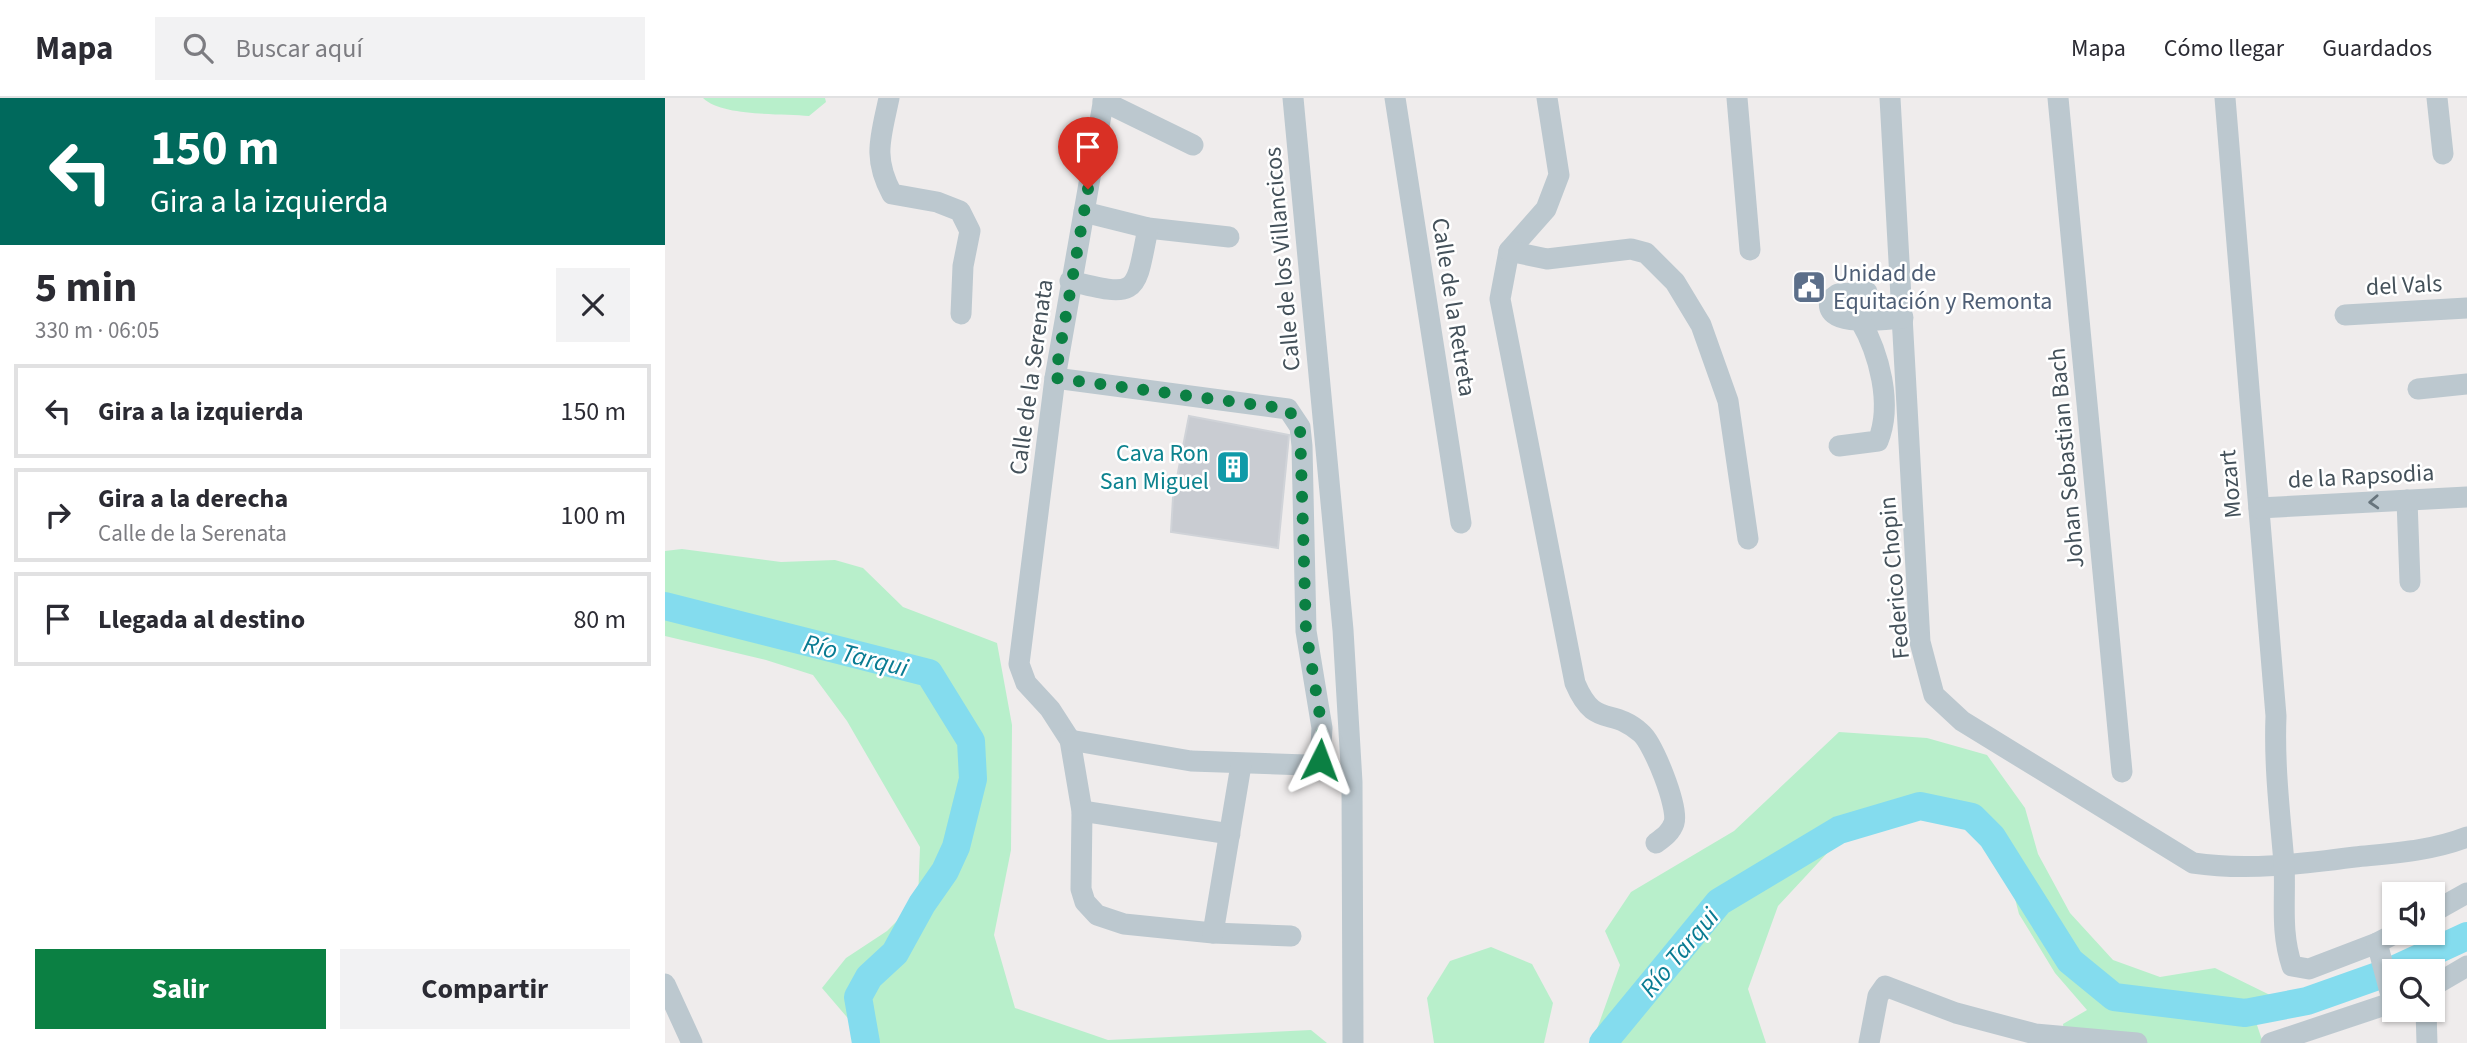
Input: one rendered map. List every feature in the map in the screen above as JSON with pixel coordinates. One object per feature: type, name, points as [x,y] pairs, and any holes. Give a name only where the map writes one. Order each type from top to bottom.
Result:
[{"type":"street","points":[[889,98],[878,151],[883,176],[892,194],[937,201],[960,211],[970,231],[963,266],[961,314]]},
{"type":"street","name":"Calle de los Villancicos","points":[[1293,98],[1343,630],[1352,782],[1353,1043]]},
{"type":"street","name":"Calle de la Retreta","points":[[1395,98],[1461,523]]},
{"type":"street","points":[[1547,98],[1559,175],[1546,209],[1509,251],[1500,299],[1575,684],[1584,704],[1601,716],[1624,720],[1644,735],[1673,804],[1675,821],[1668,834],[1656,843]]},
{"type":"street","points":[[1737,98],[1749,250]]},
{"type":"street","name":"Federico Chopin","points":[[1890,98],[1920,642],[1934,695],[1962,721],[2193,863],[2224,868],[2284,866],[2439,848],[2467,837]]},
{"type":"street","name":"Johan Sebastian Bach","points":[[2058,98],[2122,772]]},
{"type":"street","name":"Mozart","points":[[2225,98],[2276,716],[2274,766],[2284,866],[2283,941],[2291,966],[2309,970],[2382,942]]},
{"type":"street","points":[[2437,98],[2443,154]]},
{"type":"street","points":[[1103,99],[1193,145]]},
{"type":"street","name":"Calle de la Serenata","points":[[1070,740],[1050,709],[1025,683],[1019,664],[1055,378],[1103,99]]},
{"type":"street","points":[[1084,212],[1148,228],[1229,237]]},
{"type":"street","points":[[1070,281],[1116,292],[1130,287],[1139,277],[1148,228]]},
{"type":"street","points":[[1509,251],[1547,259],[1631,249],[1646,253],[1675,282],[1701,325],[1728,401],[1748,538]]},
{"type":"street","points":[[1867,292],[1838,294],[1829,299],[1831,313],[1842,319],[1903,318]]},
{"type":"street","name":"del Vals","points":[[2345,315],[2467,308]]},
{"type":"street","points":[[1839,446],[1878,441],[1884,427],[1875,349],[1860,320]]},
{"type":"street","points":[[1055,378],[1288,409],[1300,427],[1306,631],[1322,728],[1320,760],[1306,765],[1241,765],[1191,761],[1070,740],[1081,811],[1081,889],[1085,902],[1097,915],[1124,925],[1213,933],[1291,936]]},
{"type":"street","points":[[2418,389],[2467,384]]},
{"type":"street","name":"de la Rapsodia","points":[[2259,508],[2467,497]]},
{"type":"street","points":[[2407,500],[2410,582]]},
{"type":"street","points":[[1213,933],[1241,765]]},
{"type":"street","points":[[1081,811],[1230,834]]},
{"type":"street","points":[[2445,905],[2467,893]]},
{"type":"street","points":[[2445,979],[2467,966]]},
{"type":"street","points":[[665,984],[691,1043]]},
{"type":"street","points":[[1869,1043],[1878,996],[1885,986],[1956,1013],[2035,1034],[2137,1043]]},
{"type":"street","points":[[2271,1043],[2382,1002]]},
{"type":"street","points":[[2426,1022],[2427,1043]]},
{"type":"green space","points":[[703,98],[825,98],[826,102],[809,116],[738,111],[712,104]]},
{"type":"green space","points":[[682,549],[781,562],[835,560],[863,568],[903,607],[997,643],[1012,725],[1011,850],[994,935],[1015,1008],[1108,1040],[1311,1030],[1327,1043],[863,1043],[852,1023],[822,988],[846,958],[887,931],[918,900],[920,847],[847,721],[813,675],[766,660],[665,636],[665,551]]},
{"type":"green space","points":[[1839,732],[1927,738],[1987,755],[2025,808],[2038,854],[2070,913],[2113,960],[2160,977],[2215,968],[2272,996],[2268,1009],[2254,1016],[2263,1043],[2066,1043],[2063,1024],[2087,1010],[2055,973],[2019,914],[1999,837],[1955,799],[1907,801],[1850,821],[1831,849],[1778,906],[1748,989],[1766,1043],[1592,1043],[1620,965],[1605,931],[1631,892],[1734,831]]},
{"type":"green space","points":[[1491,947],[1532,964],[1553,1003],[1544,1043],[1434,1043],[1427,998],[1450,961]]},
{"type":"building","name":"Cava Ron San Miguel","points":[[1189,416],[1289,435],[1278,548],[1171,532],[1173,498]]},
{"type":"waterway","name":"Río Tarqui","points":[[665,606],[929,673],[971,741],[973,779],[956,847],[945,871],[922,904],[895,953],[869,977],[858,997],[866,1043]]},
{"type":"waterway","points":[[1603,1043],[1719,902],[1839,830],[1920,806],[1972,817],[1992,837],[2070,961],[2114,997],[2245,1013],[2307,1001],[2389,972],[2467,936]]},
{"type":"place","name":"Unidad de Equitación y Remonta","points":[[1809,287]]},
{"type":"place","name":"Cava Ron San Miguel","points":[[1233,467]]},
{"type":"route","points":[[1088,189],[1055,378],[1288,409],[1300,427],[1306,631],[1322,728],[1320,760]]}]
